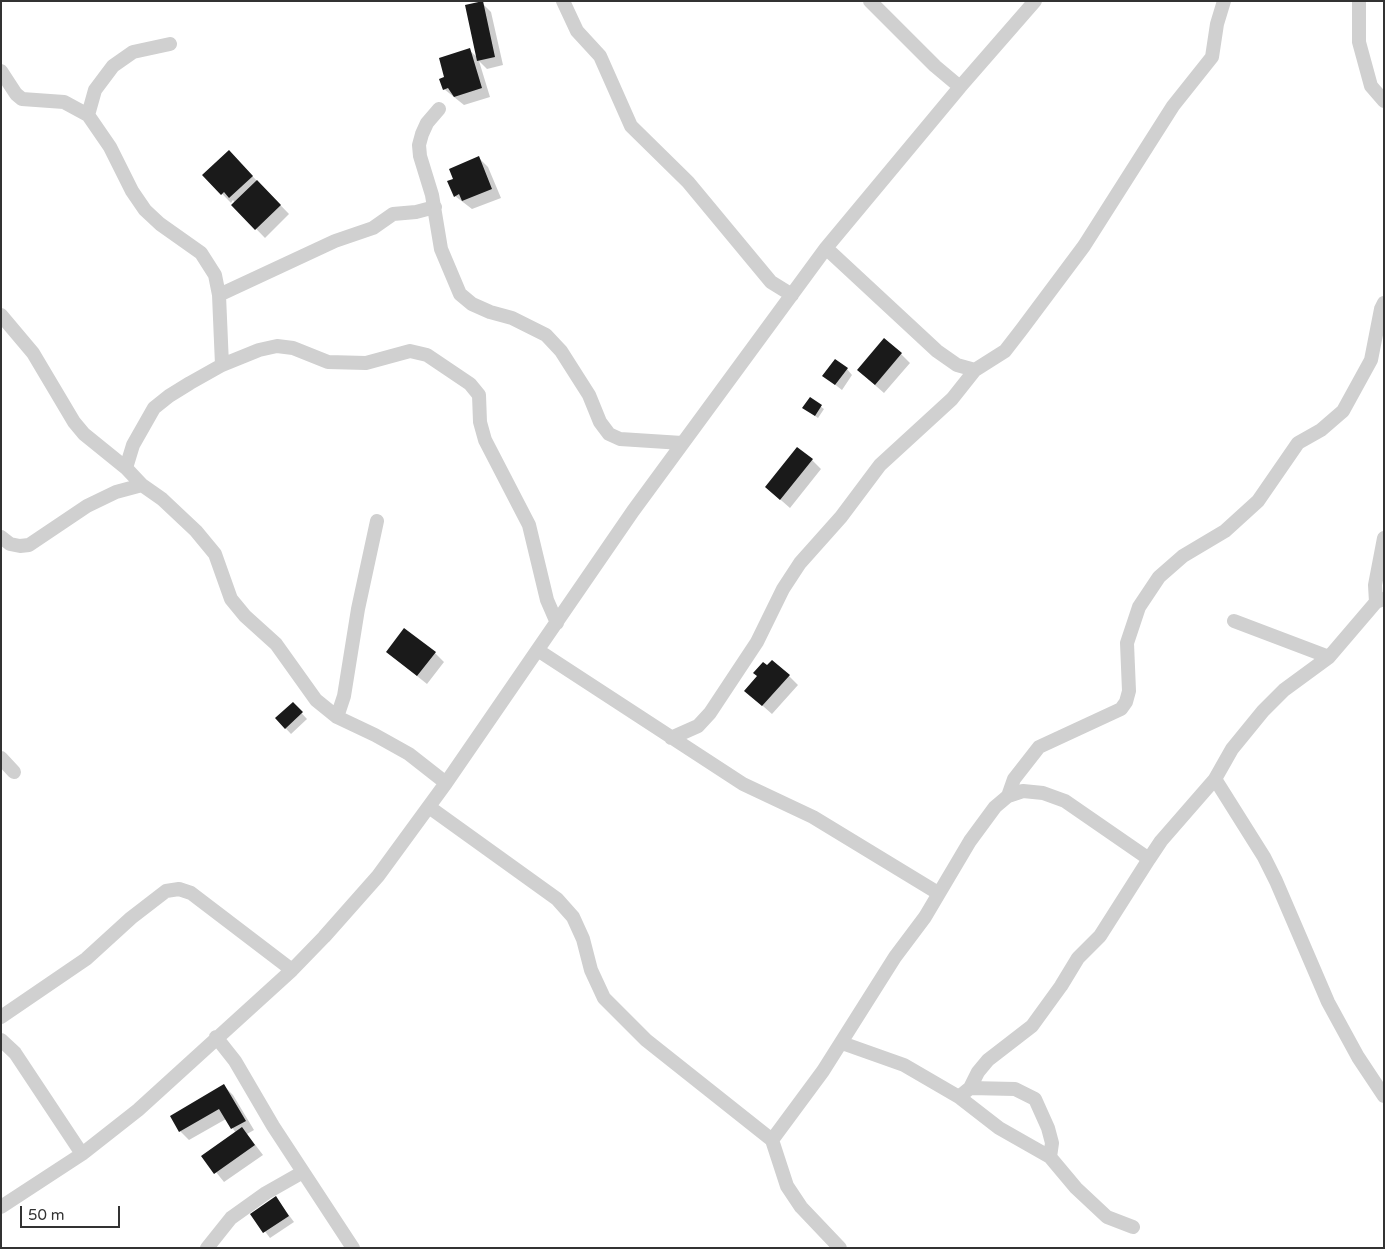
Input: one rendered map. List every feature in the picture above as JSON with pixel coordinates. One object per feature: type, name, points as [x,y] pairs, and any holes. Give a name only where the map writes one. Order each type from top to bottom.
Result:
[{"type":"street","points":[[562,1],[577,31],[600,56],[631,126],[688,182],[771,282],[792,295]]},
{"type":"street","points":[[870,1],[935,66],[960,88]]},
{"type":"street","points":[[1,1207],[82,1154],[138,1110],[216,1037],[292,970],[324,938],[378,876],[430,807],[539,651],[633,511],[826,248],[1035,1]]},
{"type":"street","points":[[671,738],[698,726],[710,713],[757,642],[783,589],[800,563],[841,517],[880,465],[952,399],[975,370],[1005,351],[1022,329],[1084,246],[1173,106],[1212,57],[1217,24],[1224,1]]},
{"type":"street","points":[[1359,1],[1359,42],[1371,86],[1384,101]]},
{"type":"street","points":[[88,115],[95,90],[113,66],[133,52],[170,44]]},
{"type":"street","points":[[1,71],[22,99],[64,102],[88,115],[110,147],[132,192],[145,210],[160,224],[200,253],[214,275],[219,295],[222,365]]},
{"type":"street","points":[[439,109],[427,123],[419,145],[442,249],[460,294],[472,304],[490,312],[512,318],[546,334],[561,351],[589,395],[600,422],[609,434],[620,439],[682,443]]},
{"type":"street","points":[[219,295],[335,241],[372,228],[393,214],[416,212],[434,207]]},
{"type":"street","points":[[416,212],[436,222]]},
{"type":"street","points":[[826,248],[937,351],[957,365],[975,370]]},
{"type":"street","points":[[1008,796],[1014,779],[1039,747],[1121,709],[1126,702],[1129,691],[1127,643],[1139,607],[1159,577],[1183,556],[1226,531],[1258,501],[1298,443],[1321,430],[1343,411],[1371,360],[1380,309],[1384,303]]},
{"type":"street","points":[[1,315],[18,333],[46,372],[74,422],[102,450],[126,468],[142,485],[162,499],[196,531],[215,554],[231,599],[245,616],[276,644],[316,700],[338,718],[394,745],[446,783]]},
{"type":"street","points":[[126,468],[133,445],[154,408],[168,396],[222,365],[259,350],[277,346],[293,348],[328,362],[366,363],[410,351],[427,355],[470,384],[479,395],[480,422],[485,440],[529,525],[547,600],[557,623]]},
{"type":"street","points":[[1,537],[10,544],[29,545],[87,506],[116,492],[142,485]]},
{"type":"street","points":[[338,718],[344,696],[358,609],[377,521]]},
{"type":"street","points":[[959,1097],[970,1088],[978,1072],[988,1060],[1032,1026],[1061,986],[1078,958],[1100,936],[1149,858],[1179,819],[1215,779],[1232,748],[1263,711],[1284,690],[1329,657],[1380,601],[1375,585],[1384,538]]},
{"type":"street","points":[[1234,622],[1329,657]]},
{"type":"street","points":[[539,651],[744,784],[813,817],[938,893]]},
{"type":"street","points":[[1,758],[14,772]]},
{"type":"street","points":[[1215,779],[1272,873],[1328,1002],[1358,1057],[1384,1096]]},
{"type":"street","points":[[772,1140],[807,1096],[895,957],[925,917],[970,841],[995,807],[1008,796],[1030,792],[1043,793],[1065,801],[1149,858]]},
{"type":"street","points":[[430,807],[557,899],[573,917],[583,939],[591,970],[604,998],[646,1040],[772,1140],[787,1186],[801,1208],[840,1248]]},
{"type":"street","points":[[1,1017],[86,959],[131,918],[166,891],[178,889],[191,893],[292,970]]},
{"type":"street","points":[[216,1037],[235,1061],[303,1172],[353,1248]]},
{"type":"street","points":[[1,1040],[15,1053],[82,1154]]},
{"type":"street","points":[[842,1043],[904,1065],[959,1097],[999,1128],[1050,1157],[1076,1188],[1108,1218],[1134,1227]]},
{"type":"street","points":[[970,1088],[1015,1088],[1035,1099],[1048,1128],[1052,1143],[1050,1157]]},
{"type":"street","points":[[207,1248],[230,1218],[266,1193],[303,1172]]},
{"type":"building","points":[[483,1],[495,57],[477,61],[465,5]]},
{"type":"building","points":[[470,48],[482,88],[454,97],[448,88],[443,90],[439,79],[444,77],[439,58]]},
{"type":"building","points":[[229,150],[253,176],[229,198],[224,192],[221,195],[202,175]]},
{"type":"building","points":[[479,156],[492,189],[462,201],[459,194],[454,197],[447,181],[453,179],[449,169]]},
{"type":"building","points":[[257,180],[281,205],[255,230],[231,205]]},
{"type":"building","points":[[884,338],[902,353],[875,385],[857,370]]},
{"type":"building","points":[[835,359],[848,368],[835,385],[822,376]]},
{"type":"building","points":[[810,397],[822,405],[815,416],[802,408]]},
{"type":"building","points":[[797,447],[813,459],[780,500],[765,487]]},
{"type":"building","points":[[404,628],[436,652],[417,676],[386,652]]},
{"type":"building","points":[[772,660],[790,675],[762,706],[744,691],[757,676],[753,673],[763,662],[767,665]]},
{"type":"building","points":[[293,702],[303,712],[285,729],[275,718]]},
{"type":"building","points":[[224,1084],[246,1121],[231,1129],[219,1109],[179,1132],[170,1116]]},
{"type":"building","points":[[242,1127],[255,1145],[214,1174],[201,1156]]},
{"type":"building","points":[[276,1196],[289,1216],[263,1233],[250,1214]]}]
